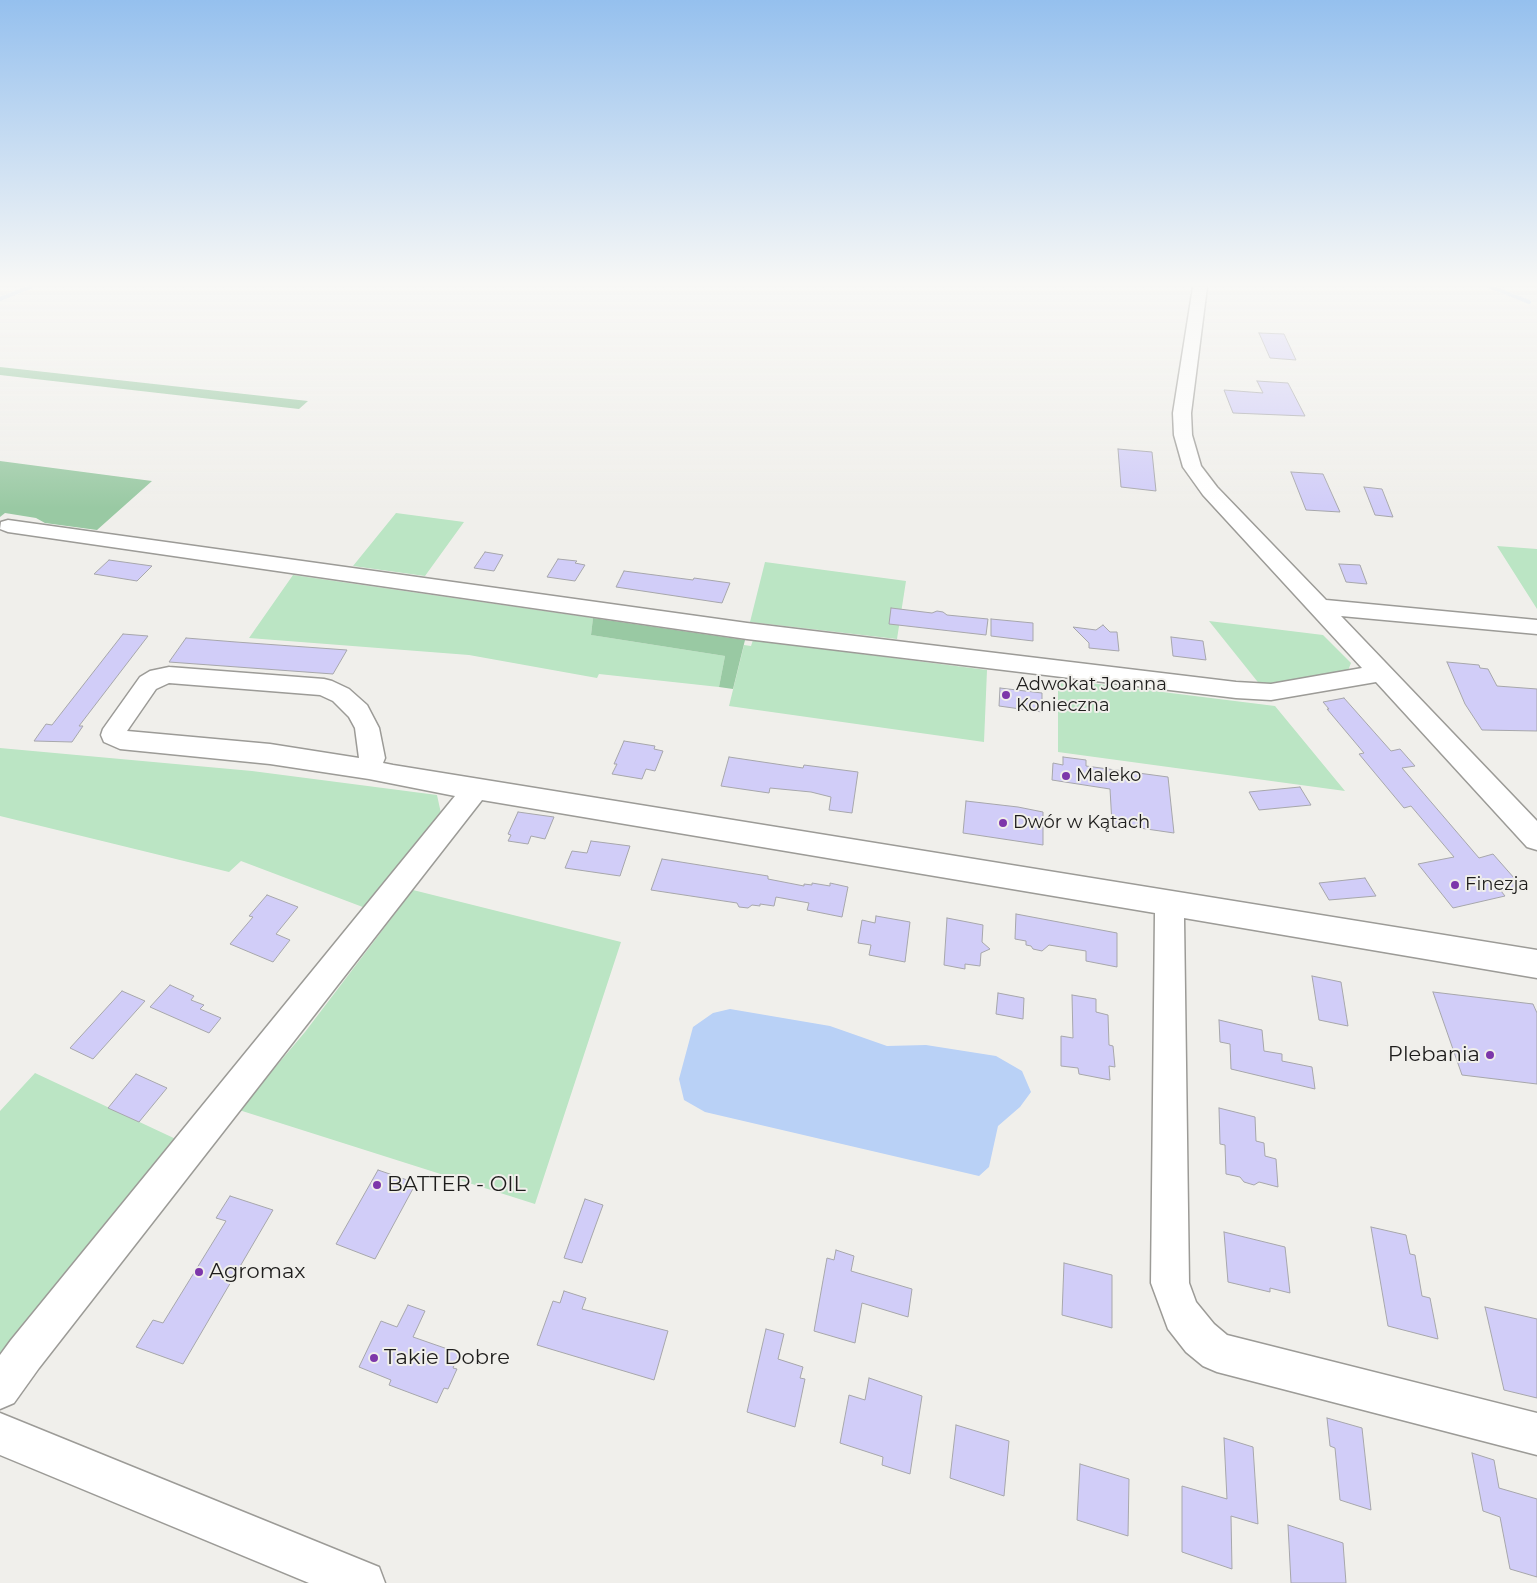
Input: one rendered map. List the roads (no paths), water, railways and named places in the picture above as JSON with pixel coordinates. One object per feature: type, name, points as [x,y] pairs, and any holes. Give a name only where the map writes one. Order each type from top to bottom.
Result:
[{"type":"street","points":[[1189,361],[1182,413],[1183,435],[1192,467],[1210,491],[1537,838]]},
{"type":"street","points":[[8,526],[747,630],[1236,690],[1270,692],[1381,673]]},
{"type":"street","points":[[1319,607],[1537,627]]},
{"type":"street","points":[[381,772],[372,758],[367,728],[358,711],[341,695],[324,687],[169,675],[158,677],[148,683],[115,729],[113,735],[120,740],[270,754],[1537,964]]},
{"type":"street","points":[[0,1389],[32,1346],[476,789]]},
{"type":"street","points":[[1169,903],[1170,1283],[1182,1315],[1200,1338],[1217,1352],[1537,1434]]},
{"type":"street","points":[[0,1434],[363,1583]]},
{"type":"water","points":[[730,1009],[830,1026],[887,1046],[926,1045],[996,1056],[1022,1071],[1031,1092],[1020,1107],[998,1126],[989,1167],[979,1176],[705,1112],[684,1100],[679,1079],[693,1027],[713,1013]]},
{"type":"place","name":"Adwokat Joanna Konieczna","points":[[1006,695]]},
{"type":"place","name":"Maleko","points":[[1066,776]]},
{"type":"place","name":"Dwór w Kątach","points":[[1003,823]]},
{"type":"place","name":"Finezja","points":[[1455,885]]},
{"type":"place","name":"Plebania","points":[[1490,1055]]},
{"type":"place","name":"BATTER - OIL","points":[[377,1185]]},
{"type":"place","name":"Agromax","points":[[199,1272]]},
{"type":"place","name":"Takie Dobre","points":[[374,1358]]}]
